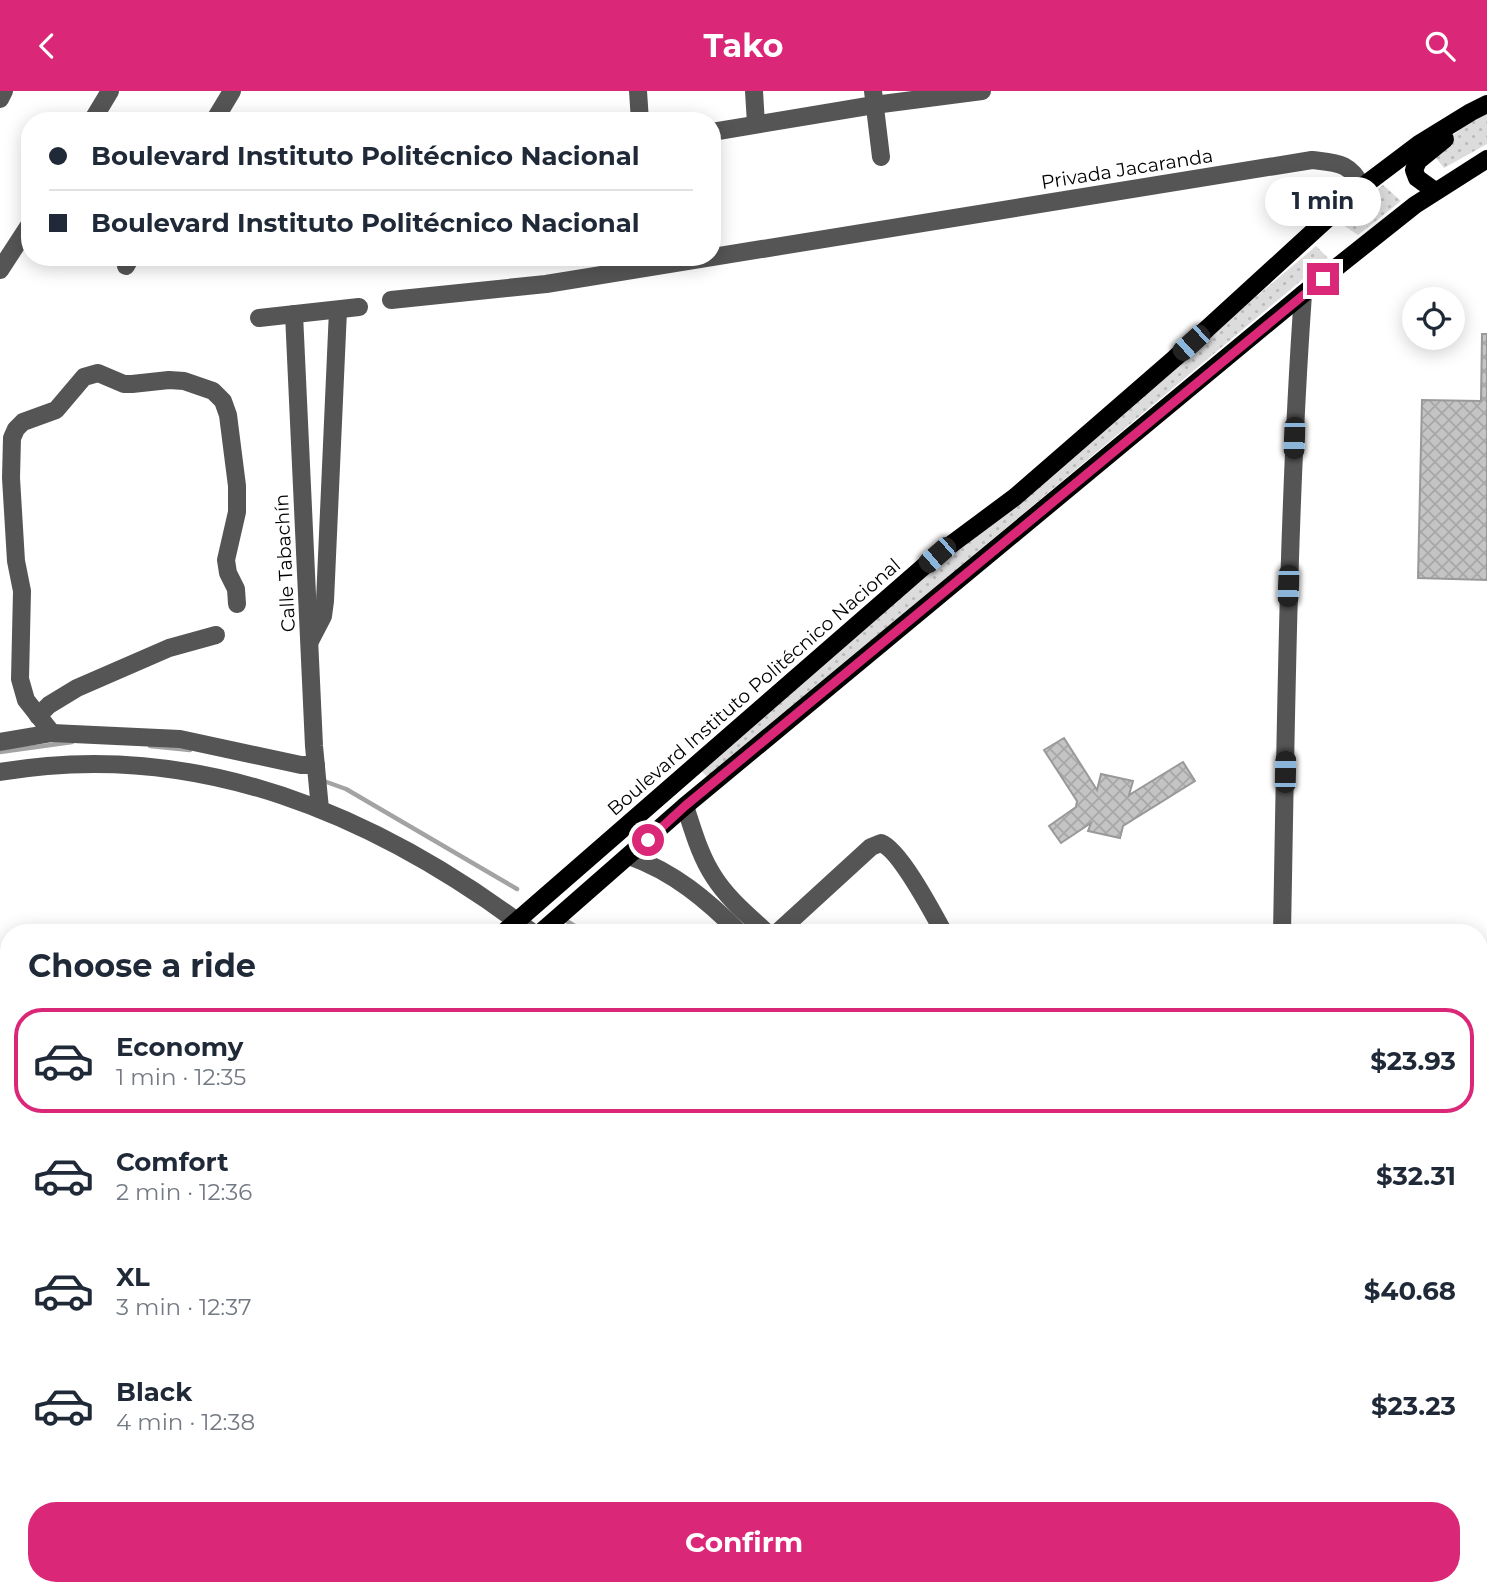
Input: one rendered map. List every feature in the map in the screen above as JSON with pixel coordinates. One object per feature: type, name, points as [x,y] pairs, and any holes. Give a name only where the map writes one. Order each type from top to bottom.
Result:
[{"type":"main road","name":"Boulevard Instituto Politécnico Nacional","points":[[513,924],[937,555],[1035,480],[1175,358],[1362,187],[1419,144],[1479,108]]},
{"type":"main road","points":[[1435,191],[1417,177],[1414,170],[1418,161],[1464,124],[1479,108]]},
{"type":"main road","points":[[550,924],[685,806],[1303,294],[1435,191],[1487,159]]},
{"type":"main road","points":[[674,786],[685,806]]},
{"type":"street","points":[[0,99],[5,91]]},
{"type":"street","points":[[97,112],[110,91]]},
{"type":"street","points":[[219,112],[232,91]]},
{"type":"street","points":[[638,91],[639,112]]},
{"type":"street","points":[[754,91],[756,124]]},
{"type":"street","points":[[721,130],[874,98],[982,91]]},
{"type":"street","points":[[874,98],[881,157]]},
{"type":"street","name":"Privada Jacaranda","points":[[721,256],[1312,160],[1341,164],[1356,173],[1362,187]]},
{"type":"street","points":[[0,270],[21,238]]},
{"type":"street","name":"Privada Jacaranda","points":[[391,300],[546,284],[660,266]]},
{"type":"street","points":[[1282,924],[1287,611],[1303,294]]},
{"type":"street","points":[[259,318],[359,307]]},
{"type":"street","points":[[310,641],[323,616],[326,601],[338,310]]},
{"type":"street","name":"Calle Tabachín","points":[[294,314],[320,809]]},
{"type":"street","points":[[52,733],[26,700],[20,679],[22,591],[16,561],[12,505],[12,437],[23,422],[57,410],[84,377],[98,373],[124,384],[184,381],[213,391],[223,401],[228,415],[237,486],[237,512],[226,560],[228,573],[236,589],[237,604]]},
{"type":"street","points":[[38,716],[49,705],[77,688],[169,648],[216,635]]},
{"type":"street","points":[[0,742],[52,733],[180,739],[301,765],[317,774]]},
{"type":"street","points":[[0,772],[100,764],[168,769],[260,787],[320,809],[443,872],[506,924]]},
{"type":"street","points":[[685,806],[723,904],[735,924]]},
{"type":"street","points":[[787,924],[871,846],[881,843],[891,849],[939,924]]},
{"type":"street","points":[[629,856],[648,863],[723,904],[753,924]]},
{"type":"street","points":[[680,882],[705,861]]},
{"type":"green space","points":[[1487,109],[1487,144],[1444,168],[1431,152]]},
{"type":"green space","points":[[1383,185],[1401,201],[1358,235],[1337,221]]},
{"type":"green space","points":[[1316,246],[1328,258],[708,778],[699,768]]},
{"type":"building","points":[[1482,334],[1487,334],[1487,580],[1418,578],[1422,400],[1481,401]]},
{"type":"building","points":[[1064,738],[1097,790],[1101,774],[1133,781],[1129,795],[1183,762],[1195,781],[1123,826],[1120,838],[1088,831],[1091,823],[1061,843],[1049,826],[1076,807],[1077,801],[1044,750]]},
{"type":"waterway","points":[[0,752],[72,742]]},
{"type":"waterway","points":[[150,746],[190,750]]},
{"type":"waterway","points":[[321,780],[346,789],[517,889]]},
{"type":"waterway","points":[[565,920],[571,924]]},
{"type":"route","points":[[648,840],[685,806],[1323,279]]}]
